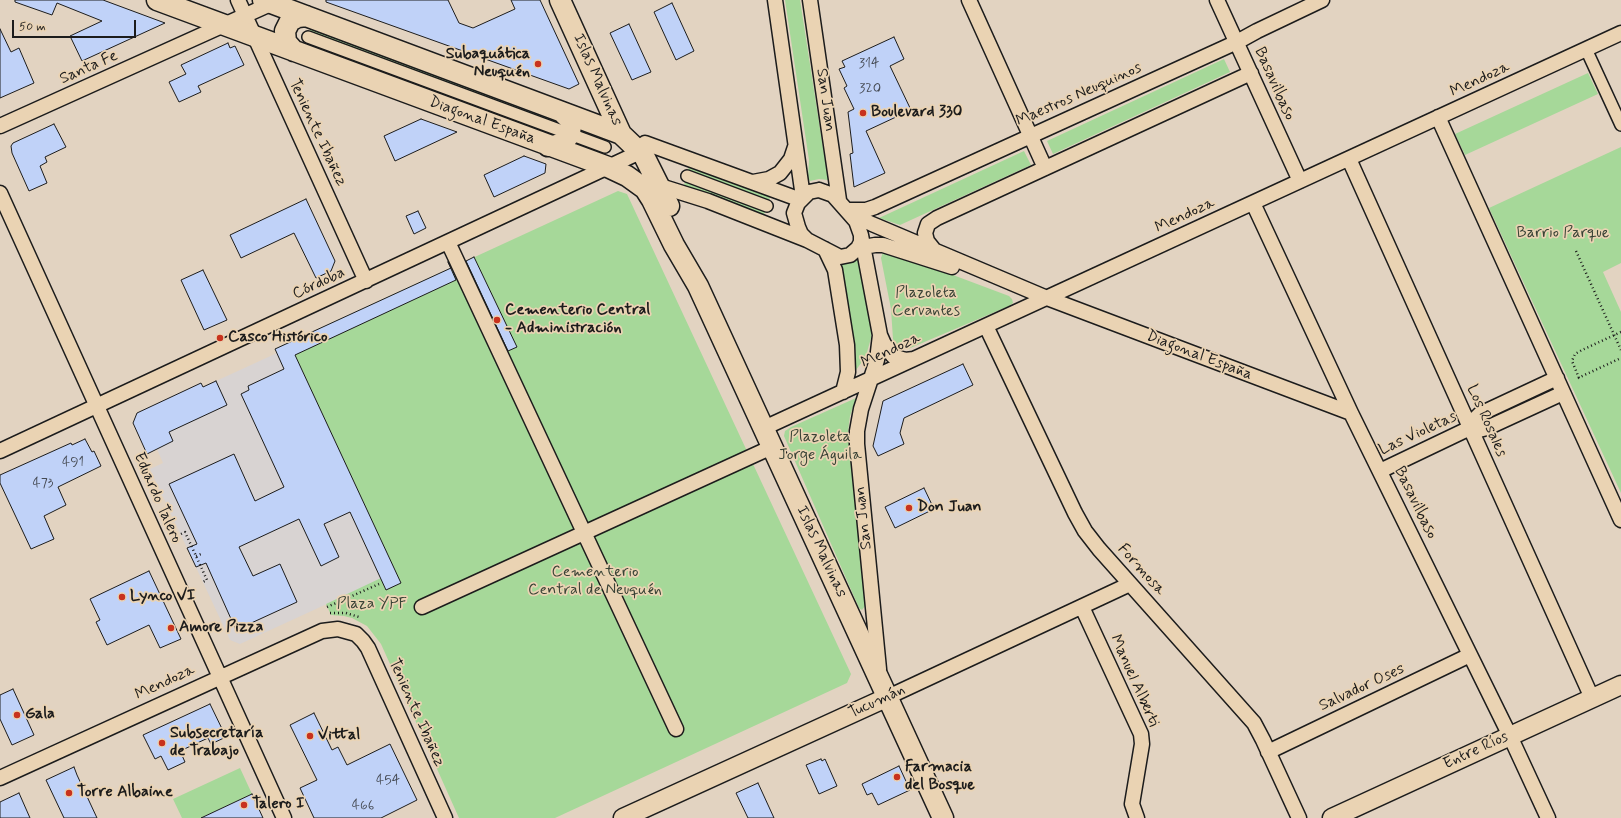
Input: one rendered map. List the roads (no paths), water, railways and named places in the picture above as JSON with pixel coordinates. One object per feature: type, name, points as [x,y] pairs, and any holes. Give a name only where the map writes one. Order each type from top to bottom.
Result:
[{"type":"main road","name":"Diagonal España","points":[[157,0],[608,167],[627,176]]},
{"type":"main road","name":"Islas Malvinas","points":[[560,0],[621,134],[647,149],[649,164],[681,231],[698,286]]},
{"type":"main road","points":[[271,1],[306,16],[621,134]]},
{"type":"main road","points":[[294,51],[286,42],[285,31],[287,26],[294,19],[306,16]]},
{"type":"main road","points":[[548,146],[554,146],[564,142],[570,134],[571,124],[562,112]]},
{"type":"main road","name":"Islas Malvinas","points":[[627,176],[639,184],[649,194],[674,245],[698,286],[943,818]]},
{"type":"main road","points":[[928,784],[933,818]]},
{"type":"street","name":"Teniente Ibañez","points":[[238,0],[366,281]]},
{"type":"street","points":[[647,149],[802,199],[776,0]]},
{"type":"street","name":"San Juan","points":[[810,0],[846,208]]},
{"type":"street","points":[[969,0],[1045,168]]},
{"type":"street","name":"Basavilbaso","points":[[1217,0],[1300,181]]},
{"type":"street","name":"Maestros Neuquinos","points":[[846,208],[866,210],[875,207],[1237,42],[1262,28],[1322,0]]},
{"type":"street","name":"Santa Fe","points":[[0,126],[245,16],[271,1]]},
{"type":"street","name":"Mendoza","points":[[764,428],[1621,33]]},
{"type":"street","points":[[308,37],[605,147]]},
{"type":"street","points":[[1586,49],[1621,125]]},
{"type":"street","points":[[936,251],[927,241],[925,233],[926,227],[931,222],[1251,73]]},
{"type":"street","points":[[1438,117],[1621,520]]},
{"type":"street","points":[[751,182],[769,179],[784,169],[791,159],[795,143]]},
{"type":"street","name":"Córdoba","points":[[0,451],[647,149]]},
{"type":"street","name":"Los Rosales","points":[[1349,159],[1592,698]]},
{"type":"street","name":"Diagonal España","points":[[627,176],[708,200],[808,240],[836,255],[845,257],[850,256],[861,243],[891,247],[1047,298]]},
{"type":"street","points":[[686,176],[767,206]]},
{"type":"street","name":"Diagonal España","points":[[808,240],[801,234],[795,220],[796,208],[809,192],[819,190],[833,194],[846,208],[936,251],[1047,298],[1351,413]]},
{"type":"street","name":"Eduardo Talero","points":[[0,192],[284,818]]},
{"type":"street","name":"Basavilbaso","points":[[1253,203],[1351,413],[1510,736],[1548,818]]},
{"type":"street","points":[[846,208],[856,221],[861,243]]},
{"type":"street","points":[[448,242],[676,728]]},
{"type":"street","name":"San Juan","points":[[861,243],[880,335],[884,344],[893,356],[905,360],[915,359]]},
{"type":"street","points":[[825,249],[834,270],[847,345],[848,372],[843,392]]},
{"type":"street","name":"Formosa","points":[[986,326],[1079,521],[1092,541],[1254,723],[1298,818]]},
{"type":"street","name":"San Juan","points":[[880,335],[877,360],[858,419],[857,444],[880,679]]},
{"type":"street","name":"Las Violetas","points":[[1380,471],[1470,428],[1474,420],[1480,414],[1560,386]]},
{"type":"street","points":[[422,607],[772,447]]},
{"type":"street","name":"Tucumán","points":[[623,818],[1130,584]]},
{"type":"street","name":"Manuel Alberti","points":[[1082,607],[1141,734],[1142,744],[1132,804],[1137,818]]},
{"type":"street","name":"Mendoza","points":[[0,778],[322,631],[338,628],[347,630]]},
{"type":"street","name":"Teniente Ibañez","points":[[347,630],[356,634],[363,640],[368,648],[445,818]]},
{"type":"street","name":"Salvador Oses","points":[[1268,752],[1470,655]]},
{"type":"street","name":"Entre Ríos","points":[[1332,818],[1621,685]]},
{"type":"place","name":"Subaquática Neuquén","points":[[538,64]]},
{"type":"place","name":"Boulevard 330","points":[[863,113]]},
{"type":"place","name":"Cementerio Central - Administración","points":[[497,320]]},
{"type":"place","name":"Casco Histórico","points":[[220,338]]},
{"type":"place","name":"Don Juan","points":[[909,508]]},
{"type":"place","name":"Lynco VI","points":[[122,597]]},
{"type":"place","name":"Amore Pizza","points":[[171,628]]},
{"type":"place","name":"Gala","points":[[17,715]]},
{"type":"place","name":"Vittal","points":[[310,736]]},
{"type":"place","name":"Subsecretaría de Trabajo","points":[[162,743]]},
{"type":"place","name":"Farmacia del Bosque","points":[[897,777]]},
{"type":"place","name":"Torre Albaine","points":[[69,793]]},
{"type":"place","name":"Talero I","points":[[244,805]]},
{"type":"park label","name":"Barrio Parque","points":[[1563,234]]},
{"type":"park label","name":"Plazoleta Cervantes","points":[[926,303]]},
{"type":"park label","name":"Plazoleta Jorge Águila","points":[[820,447]]},
{"type":"park label","name":"Cementerio Central de Neuquén","points":[[595,582]]},
{"type":"park label","name":"Plaza YPF","points":[[372,605]]}]
